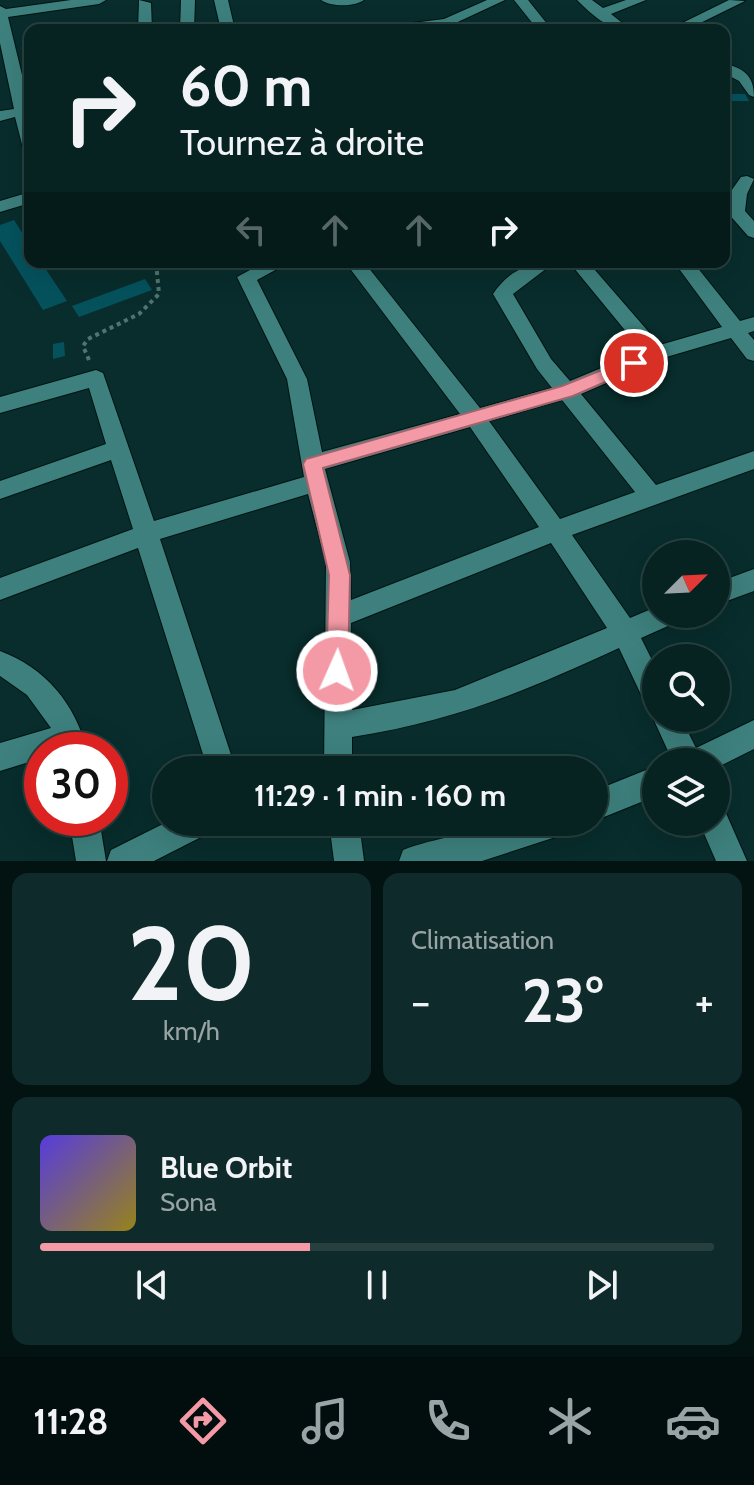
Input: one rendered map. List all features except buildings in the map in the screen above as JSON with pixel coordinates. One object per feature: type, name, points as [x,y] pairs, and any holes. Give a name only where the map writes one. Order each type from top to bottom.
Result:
[{"type":"street","points":[[24,113],[6,70],[1,20],[99,0]]},
{"type":"street","points":[[187,24],[188,0]]},
{"type":"street","points":[[221,0],[227,24]]},
{"type":"street","points":[[328,0],[357,0]]},
{"type":"street","points":[[521,0],[540,24]]},
{"type":"street","points":[[584,0],[615,24]]},
{"type":"street","points":[[599,14],[639,0]]},
{"type":"street","points":[[439,24],[474,20],[493,1]]},
{"type":"street","points":[[688,24],[736,1],[754,6]]},
{"type":"street","points":[[146,24],[147,2]]},
{"type":"street","points":[[730,70],[748,79]]},
{"type":"street","points":[[0,116],[24,120]]},
{"type":"street","points":[[730,178],[751,182]]},
{"type":"street","points":[[751,182],[738,194],[736,212],[754,232]]},
{"type":"street","points":[[0,207],[24,199]]},
{"type":"street","points":[[267,268],[246,277],[297,379],[314,473],[338,562],[338,756]]},
{"type":"street","points":[[359,268],[476,419],[555,530],[624,632],[642,668]]},
{"type":"street","points":[[536,268],[509,284],[503,294],[544,364],[652,496]]},
{"type":"street","points":[[583,268],[656,353]]},
{"type":"street","points":[[689,268],[744,326],[754,354]]},
{"type":"street","points":[[0,589],[314,473],[567,391],[656,353],[744,326]]},
{"type":"street","points":[[0,405],[96,378],[218,756]]},
{"type":"street","points":[[0,490],[117,449]]},
{"type":"street","points":[[339,616],[555,530],[754,460]]},
{"type":"street","points":[[730,589],[754,580]]},
{"type":"street","points":[[338,726],[406,715],[451,703],[538,670],[642,625]]},
{"type":"street","points":[[0,663],[19,671],[34,685],[65,732]]},
{"type":"street","points":[[726,748],[754,734]]},
{"type":"street","points":[[0,757],[24,752]]},
{"type":"street","points":[[608,800],[642,787]]},
{"type":"street","points":[[87,836],[91,861]]},
{"type":"street","points":[[122,861],[171,836]]},
{"type":"street","points":[[346,836],[349,861]]},
{"type":"street","points":[[414,861],[466,851],[513,836]]},
{"type":"street","points":[[720,836],[732,861]]},
{"type":"path","points":[[96,378],[84,343],[139,314],[159,294],[157,268]]},
{"type":"route","points":[[337,671],[340,575],[330,525],[312,464],[567,391],[634,363]]}]
